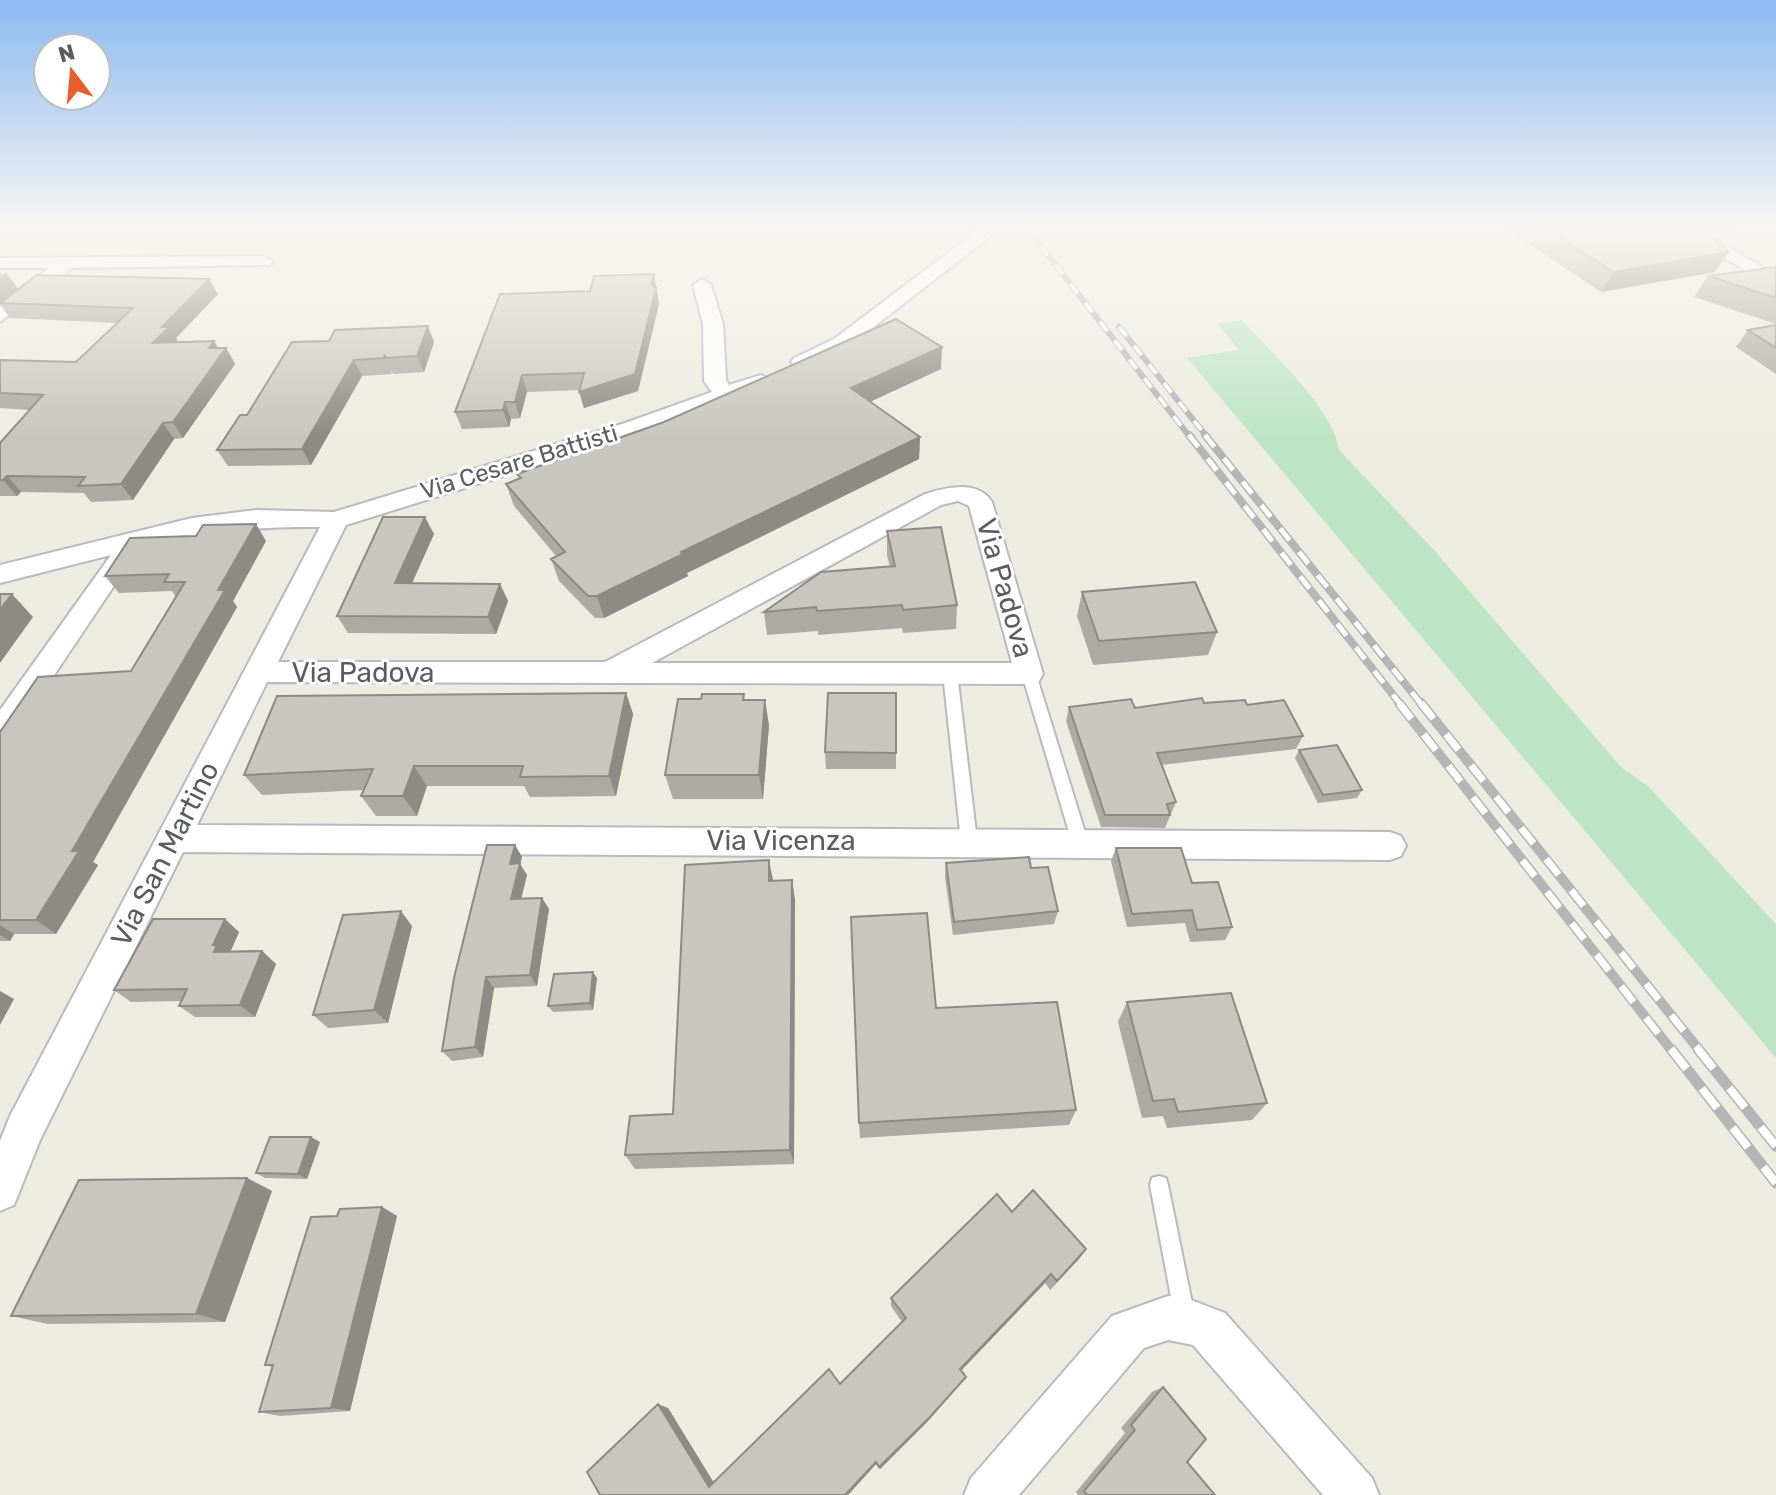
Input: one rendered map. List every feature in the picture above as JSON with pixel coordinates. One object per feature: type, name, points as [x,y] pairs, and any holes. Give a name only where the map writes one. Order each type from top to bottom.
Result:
[{"type":"street","points":[[0,316],[25,297]]},
{"type":"street","points":[[705,297],[713,324],[715,381],[726,395]]},
{"type":"street","name":"Via Cesare Battisti","points":[[0,574],[129,539],[257,518],[336,520],[633,428],[726,395],[841,343],[902,297]]},
{"type":"street","name":"Via Padova","points":[[259,672],[1029,674],[980,502],[960,493],[933,499],[611,672]]},
{"type":"street","name":"Via San Martino","points":[[0,1191],[24,1130],[336,520]]},
{"type":"street","points":[[0,733],[126,552],[129,539]]},
{"type":"street","name":"Via Vicenza","points":[[172,838],[1390,846]]},
{"type":"street","points":[[988,1495],[1128,1332],[1159,1317],[1185,1317],[1209,1329],[1355,1495]]},
{"type":"lane","points":[[950,673],[969,841]]},
{"type":"lane","points":[[1029,674],[1080,842]]},
{"type":"lane","points":[[1159,1185],[1185,1317]]},
{"type":"green space","points":[[1242,320],[1313,399],[1325,416],[1339,450],[1434,550],[1621,767],[1648,786],[1776,924],[1776,1058],[1187,358],[1239,350],[1218,324]]},
{"type":"building","points":[[8,297],[192,297],[162,327],[169,327],[153,343],[214,341],[209,348],[226,348],[173,422],[163,423],[121,484],[78,486],[85,477],[7,476],[0,480],[0,443],[43,395],[0,393],[0,360],[76,362],[133,308],[0,303]]},
{"type":"building","points":[[499,297],[654,297],[635,374],[579,392],[584,373],[522,375],[515,402],[505,402],[503,410],[455,412]]},
{"type":"building","points":[[896,319],[942,347],[851,388],[920,437],[597,596],[588,596],[551,559],[565,552],[506,484],[521,478],[517,474],[664,422]]},
{"type":"building","points":[[1776,325],[1776,348],[1748,330]]},
{"type":"building","points":[[428,326],[417,356],[387,358],[384,355],[385,358],[354,360],[302,449],[217,450],[240,415],[247,415],[292,342],[329,341],[335,330]]},
{"type":"building","points":[[383,517],[425,517],[395,583],[500,584],[488,617],[337,616]]},
{"type":"building","points":[[256,524],[218,590],[225,590],[72,851],[79,851],[36,920],[0,920],[0,732],[38,677],[131,671],[185,582],[164,582],[169,574],[105,576],[130,538],[196,536],[203,525]]},
{"type":"building","points":[[941,527],[957,605],[903,610],[902,605],[817,611],[816,607],[764,612],[821,572],[895,566],[887,531]]},
{"type":"building","points":[[1195,582],[1217,632],[1099,641],[1082,592]]},
{"type":"building","points":[[0,594],[12,594],[0,610]]},
{"type":"building","points":[[626,693],[609,776],[520,777],[523,766],[414,766],[403,796],[361,796],[373,769],[244,775],[277,696]]},
{"type":"building","points":[[828,693],[896,693],[896,753],[825,752]]},
{"type":"building","points":[[702,694],[744,694],[743,700],[765,700],[759,775],[665,775],[678,699],[701,699]]},
{"type":"building","points":[[1202,698],[1204,703],[1245,700],[1247,705],[1284,700],[1303,736],[1157,753],[1176,802],[1167,804],[1170,815],[1105,815],[1069,707],[1131,699],[1135,708]]},
{"type":"building","points":[[1337,745],[1362,790],[1323,795],[1299,750]]},
{"type":"building","points":[[487,845],[515,845],[510,864],[520,863],[511,899],[542,898],[530,975],[486,977],[475,1047],[442,1051],[454,978]]},
{"type":"building","points":[[1116,848],[1181,848],[1192,883],[1218,882],[1232,927],[1197,930],[1192,910],[1132,914]]},
{"type":"building","points":[[1029,857],[1031,868],[1048,867],[1058,911],[954,922],[946,863]]},
{"type":"building","points":[[769,860],[769,881],[792,880],[790,1150],[625,1155],[630,1116],[673,1114],[685,865]]},
{"type":"building","points":[[401,911],[374,1010],[313,1015],[343,915]]},
{"type":"building","points":[[927,913],[936,1008],[1057,1002],[1076,1110],[859,1123],[851,917]]},
{"type":"building","points":[[153,919],[225,919],[213,945],[217,945],[214,952],[262,951],[240,1005],[179,1006],[187,989],[114,990]]},
{"type":"building","points":[[593,972],[590,1003],[548,1006],[554,974]]},
{"type":"building","points":[[1231,993],[1267,1103],[1178,1112],[1174,1099],[1153,1101],[1127,1002]]},
{"type":"building","points":[[270,1137],[311,1137],[298,1174],[256,1173]]},
{"type":"building","points":[[247,1178],[196,1314],[11,1316],[79,1180]]},
{"type":"building","points":[[1033,1190],[1086,1249],[1057,1281],[1051,1274],[960,1369],[966,1377],[930,1417],[879,1467],[876,1462],[845,1495],[600,1495],[587,1472],[658,1404],[709,1487],[829,1369],[840,1384],[906,1318],[891,1298],[997,1194],[1012,1212]]},
{"type":"building","points":[[382,1207],[331,1408],[259,1412],[273,1365],[265,1365],[311,1217],[337,1216],[340,1209]]},
{"type":"building","points":[[1163,1387],[1206,1439],[1187,1462],[1215,1495],[1087,1495],[1084,1491],[1135,1430],[1131,1425]]},
{"type":"railway","points":[[1080,297],[1190,437]]},
{"type":"railway","points":[[1119,327],[1207,437]]},
{"type":"railway","points":[[1189,435],[1401,705]]},
{"type":"railway","points":[[1205,435],[1422,705]]},
{"type":"railway","points":[[1399,703],[1672,1051]]},
{"type":"railway","points":[[1421,703],[1700,1051]]},
{"type":"railway","points":[[1671,1049],[1776,1183]]},
{"type":"railway","points":[[1698,1049],[1776,1146]]}]
